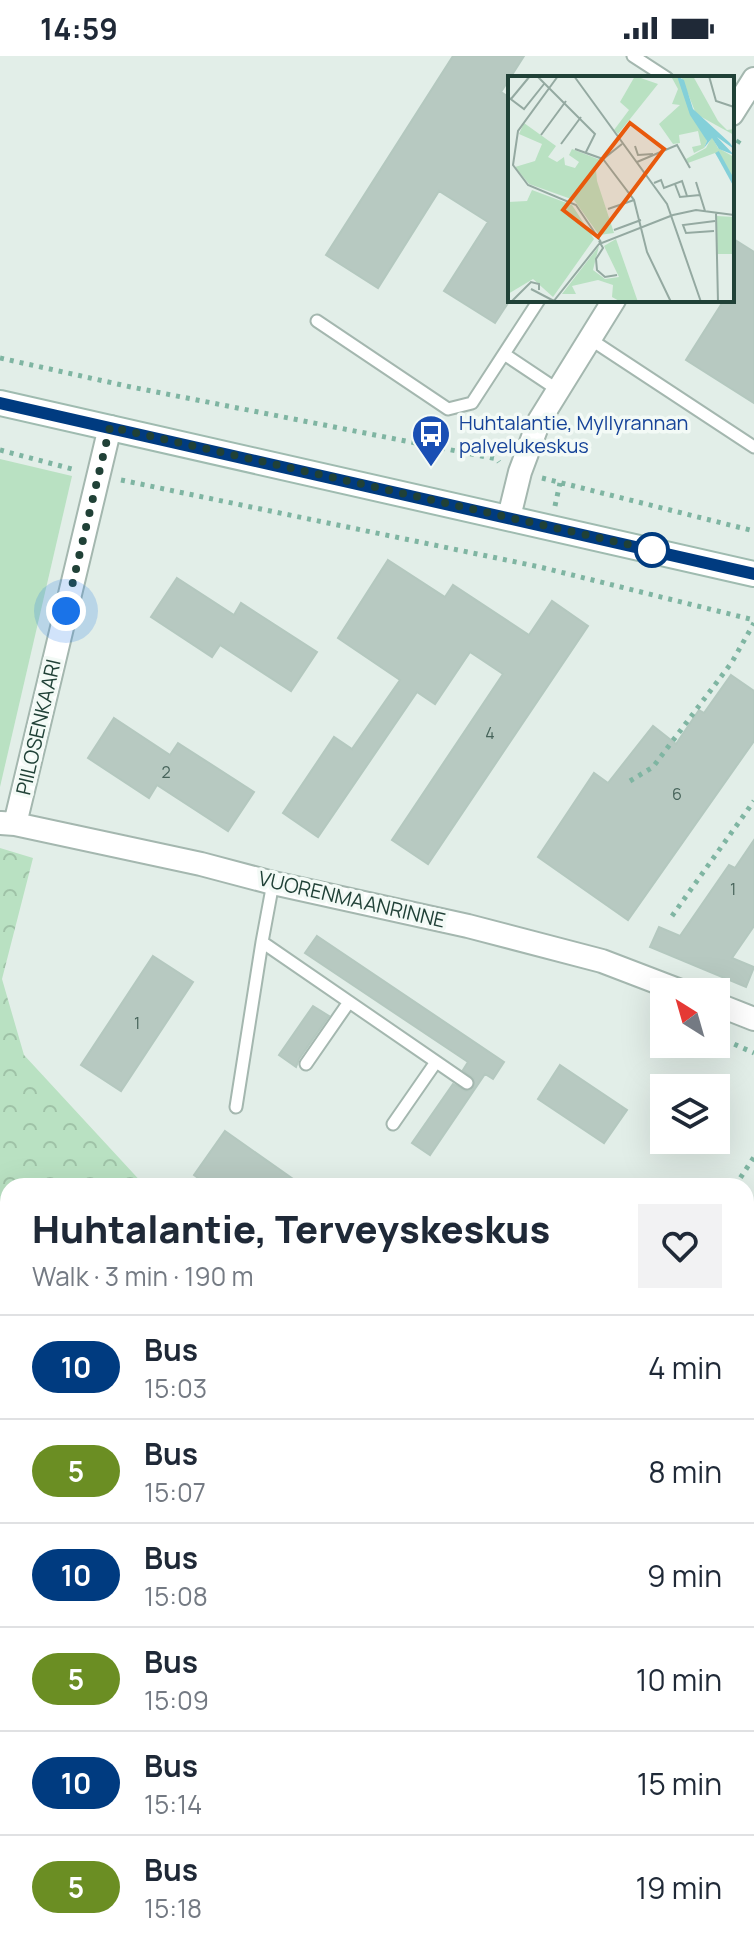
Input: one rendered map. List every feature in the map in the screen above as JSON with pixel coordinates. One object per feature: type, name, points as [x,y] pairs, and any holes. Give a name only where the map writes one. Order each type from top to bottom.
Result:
[{"type":"main road","points":[[0,403],[754,574]]},
{"type":"street","points":[[734,111],[754,79]]},
{"type":"street","points":[[509,517],[520,472],[539,421],[613,302]]},
{"type":"street","name":"PIILOSENKAARI","points":[[8,824],[110,427]]},
{"type":"street","name":"VUORENMAANRINNE","points":[[8,824],[201,864],[521,939],[602,961],[650,979]]},
{"type":"street","points":[[730,1010],[754,1019]]},
{"type":"lane","points":[[633,56],[664,76]]},
{"type":"lane","points":[[317,321],[448,409],[472,403],[538,302]]},
{"type":"lane","points":[[590,339],[754,447]]},
{"type":"lane","points":[[504,354],[558,390]]},
{"type":"lane","points":[[236,1107],[273,883]]},
{"type":"lane","points":[[262,942],[467,1083]]},
{"type":"lane","points":[[306,1064],[349,1002]]},
{"type":"lane","points":[[393,1124],[436,1062]]},
{"type":"path","points":[[0,358],[497,459],[503,467],[520,472],[754,531]]},
{"type":"path","points":[[0,450],[99,475],[540,567],[754,622],[732,662],[653,767],[630,781]]},
{"type":"path","points":[[672,916],[754,801]]},
{"type":"path","points":[[730,1042],[754,1053]]},
{"type":"path","points":[[740,1178],[754,1157]]},
{"type":"green space","points":[[0,459],[72,476],[0,787]]},
{"type":"green space","points":[[0,848],[33,858],[2,979],[24,1055],[138,1178],[0,1178]]},
{"type":"building","points":[[453,56],[524,56],[511,76],[508,76],[501,92],[508,97],[509,302],[495,323],[444,291],[488,222],[439,191],[378,288],[326,255]]},
{"type":"building","points":[[734,239],[754,252],[754,403],[686,360],[723,302],[734,302]]},
{"type":"building","points":[[388,560],[445,597],[453,585],[529,635],[552,601],[588,626],[428,864],[392,840],[503,674],[470,652],[435,704],[417,692],[318,837],[283,813],[334,737],[352,749],[400,680],[338,638]]},
{"type":"building","points":[[177,578],[234,615],[241,603],[317,652],[291,691],[220,645],[212,657],[151,617]]},
{"type":"building","points":[[731,675],[754,691],[754,741],[628,920],[538,857],[594,773],[608,783],[653,726],[676,744],[699,710],[704,713]]},
{"type":"building","points":[[114,718],[170,755],[178,743],[254,792],[228,831],[157,785],[149,798],[88,758]]},
{"type":"building","points":[[754,840],[754,926],[732,958],[754,967],[746,987],[650,947],[659,927],[680,936],[729,865],[735,868]]},
{"type":"building","points":[[317,936],[504,1062],[493,1079],[485,1074],[430,1155],[412,1143],[453,1084],[466,1091],[473,1088],[474,1079],[463,1070],[468,1062],[305,953]]},
{"type":"building","points":[[153,956],[193,982],[121,1091],[81,1065]]},
{"type":"building","points":[[313,1006],[329,1016],[296,1067],[279,1055]]},
{"type":"building","points":[[560,1065],[627,1110],[604,1143],[538,1099]]},
{"type":"building","points":[[225,1131],[292,1178],[198,1178],[194,1175]]},
{"type":"bus line","name":"10","points":[[0,403],[754,574]]},
{"type":"place","name":"Huhtalantie, Myllyrannan palvelukeskus","points":[[431,468]]},
{"type":"route","points":[[66,611],[110,427],[657,551],[652,550]]}]
